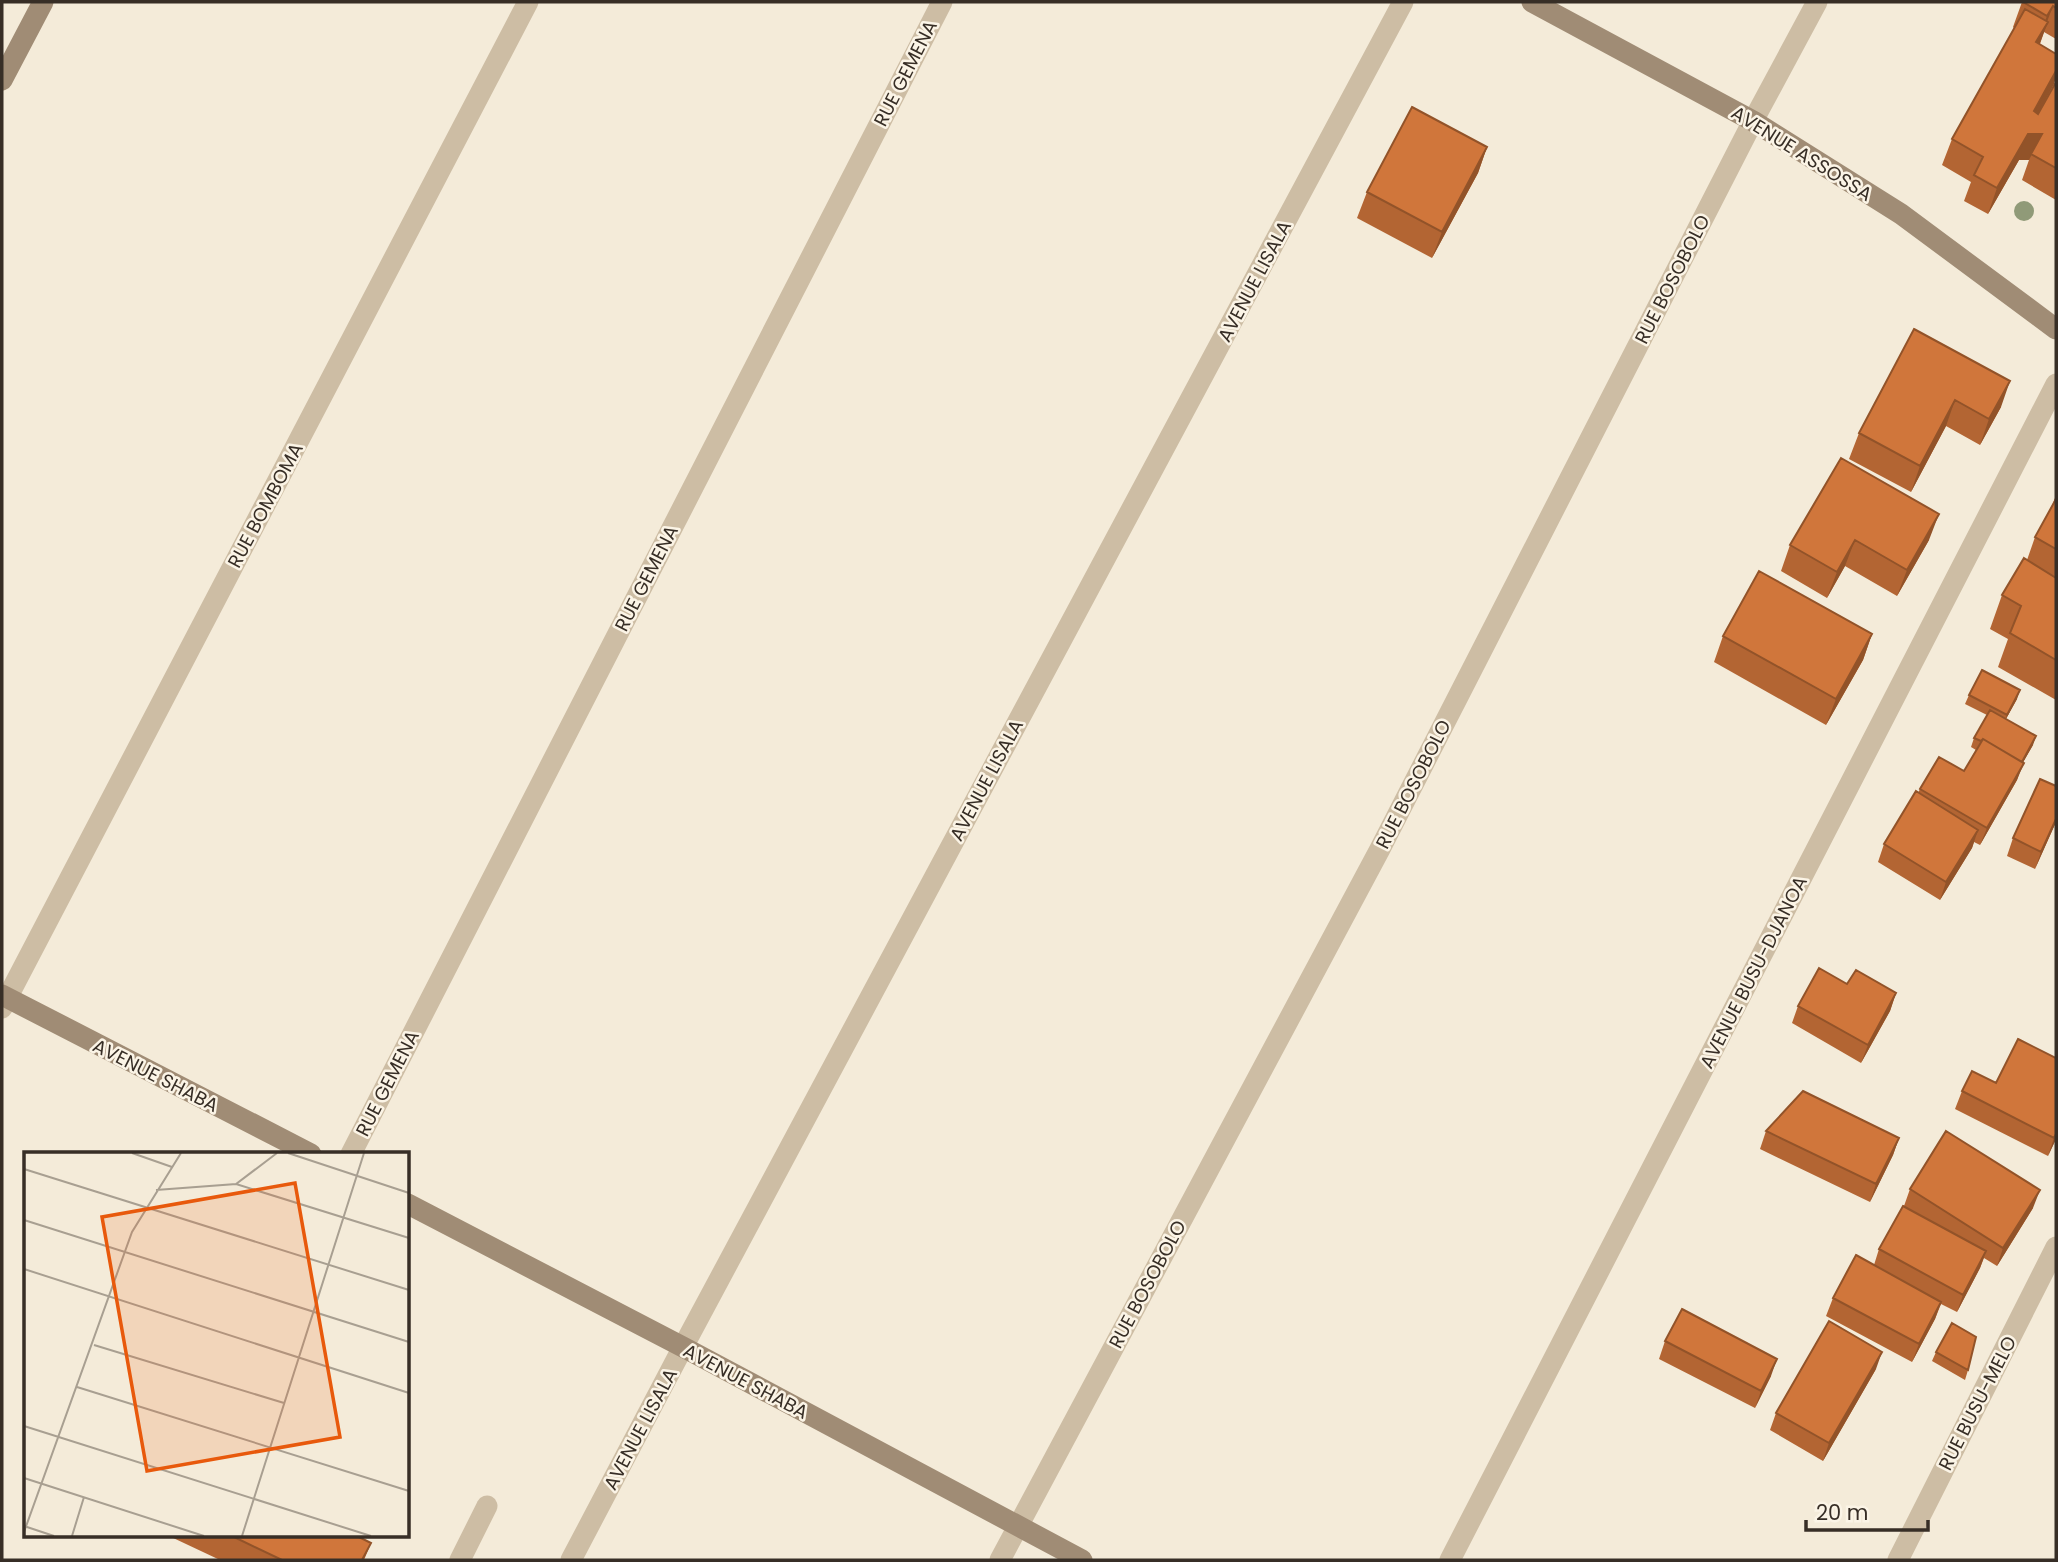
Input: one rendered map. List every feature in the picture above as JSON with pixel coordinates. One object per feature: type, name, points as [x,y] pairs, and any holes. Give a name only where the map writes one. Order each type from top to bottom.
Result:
[{"type":"street","points":[[2,80],[43,2]]},
{"type":"street","name":"RUE BOMBOMA","points":[[4,1000],[528,2]]},
{"type":"street","name":"RUE GEMENA","points":[[352,1152],[942,2]]},
{"type":"street","name":"AVENUE LISALA","points":[[571,1560],[1403,2]]},
{"type":"street","name":"AVENUE ASSOSSA","points":[[1532,2],[1753,121],[1900,214],[2056,329]]},
{"type":"street","name":"RUE BOSOBOLO","points":[[1000,1560],[1380,849],[1753,121],[1817,2]]},
{"type":"street","name":"AVENUE BUSU-DJANOA","points":[[1450,1560],[2056,384]]},
{"type":"street","name":"AVENUE SHABA","points":[[4,1000],[307,1152]]},
{"type":"street","name":"AVENUE SHABA","points":[[410,1205],[1082,1560]]},
{"type":"street","name":"RUE BUSU-MELO","points":[[1898,1560],[2056,1247]]},
{"type":"street","points":[[460,1560],[487,1506]]},
{"type":"building","points":[[2023,2],[2056,2],[2056,8],[2053,6],[2047,16]]},
{"type":"building","points":[[2025,9],[2048,22],[2036,42],[2056,54],[2056,71],[2034,111],[2038,114],[2056,82],[2056,168],[2031,154],[2042,134],[2028,134],[1997,188],[1974,175],[1983,157],[1952,139]]},
{"type":"building","points":[[1412,107],[1487,147],[1442,232],[1367,192]]},
{"type":"building","points":[[1914,329],[2010,381],[1989,419],[1955,400],[1920,466],[1859,433]]},
{"type":"building","points":[[1841,458],[1939,514],[1907,570],[1855,540],[1837,572],[1790,545]]},
{"type":"building","points":[[2056,499],[2056,549],[2035,537]]},
{"type":"building","points":[[2024,558],[2056,578],[2056,660],[2010,633],[2021,606],[2002,595]]},
{"type":"building","points":[[1759,571],[1872,634],[1836,699],[1723,636]]},
{"type":"building","points":[[1982,670],[2020,690],[2007,715],[1969,695]]},
{"type":"building","points":[[1990,710],[2036,736],[2022,762],[1983,739],[1981,741],[1974,738]]},
{"type":"building","points":[[1983,739],[2024,763],[1987,828],[1920,789],[1939,757],[1964,771]]},
{"type":"building","points":[[2040,779],[2056,786],[2056,819],[2041,852],[2013,838]]},
{"type":"building","points":[[1916,791],[1978,830],[1946,882],[1884,844]]},
{"type":"building","points":[[1819,968],[1847,984],[1856,970],[1896,993],[1868,1045],[1798,1006]]},
{"type":"building","points":[[2018,1039],[2056,1058],[2054,1138],[1962,1091],[1972,1071],[1996,1083]]},
{"type":"building","points":[[1803,1091],[1899,1138],[1876,1184],[1766,1131]]},
{"type":"building","points":[[1946,1131],[2040,1190],[2003,1248],[1910,1189]]},
{"type":"building","points":[[1903,1206],[1986,1251],[1963,1295],[1879,1249]]},
{"type":"building","points":[[1856,1255],[1941,1302],[1919,1344],[1833,1298]]},
{"type":"building","points":[[1682,1309],[1777,1359],[1761,1391],[1665,1341]]},
{"type":"building","points":[[1829,1321],[1882,1352],[1829,1443],[1776,1413]]},
{"type":"building","points":[[1952,1323],[1976,1337],[1968,1370],[1936,1352]]},
{"type":"building","points":[[236,1538],[361,1538],[371,1543],[362,1560],[282,1560]]}]
